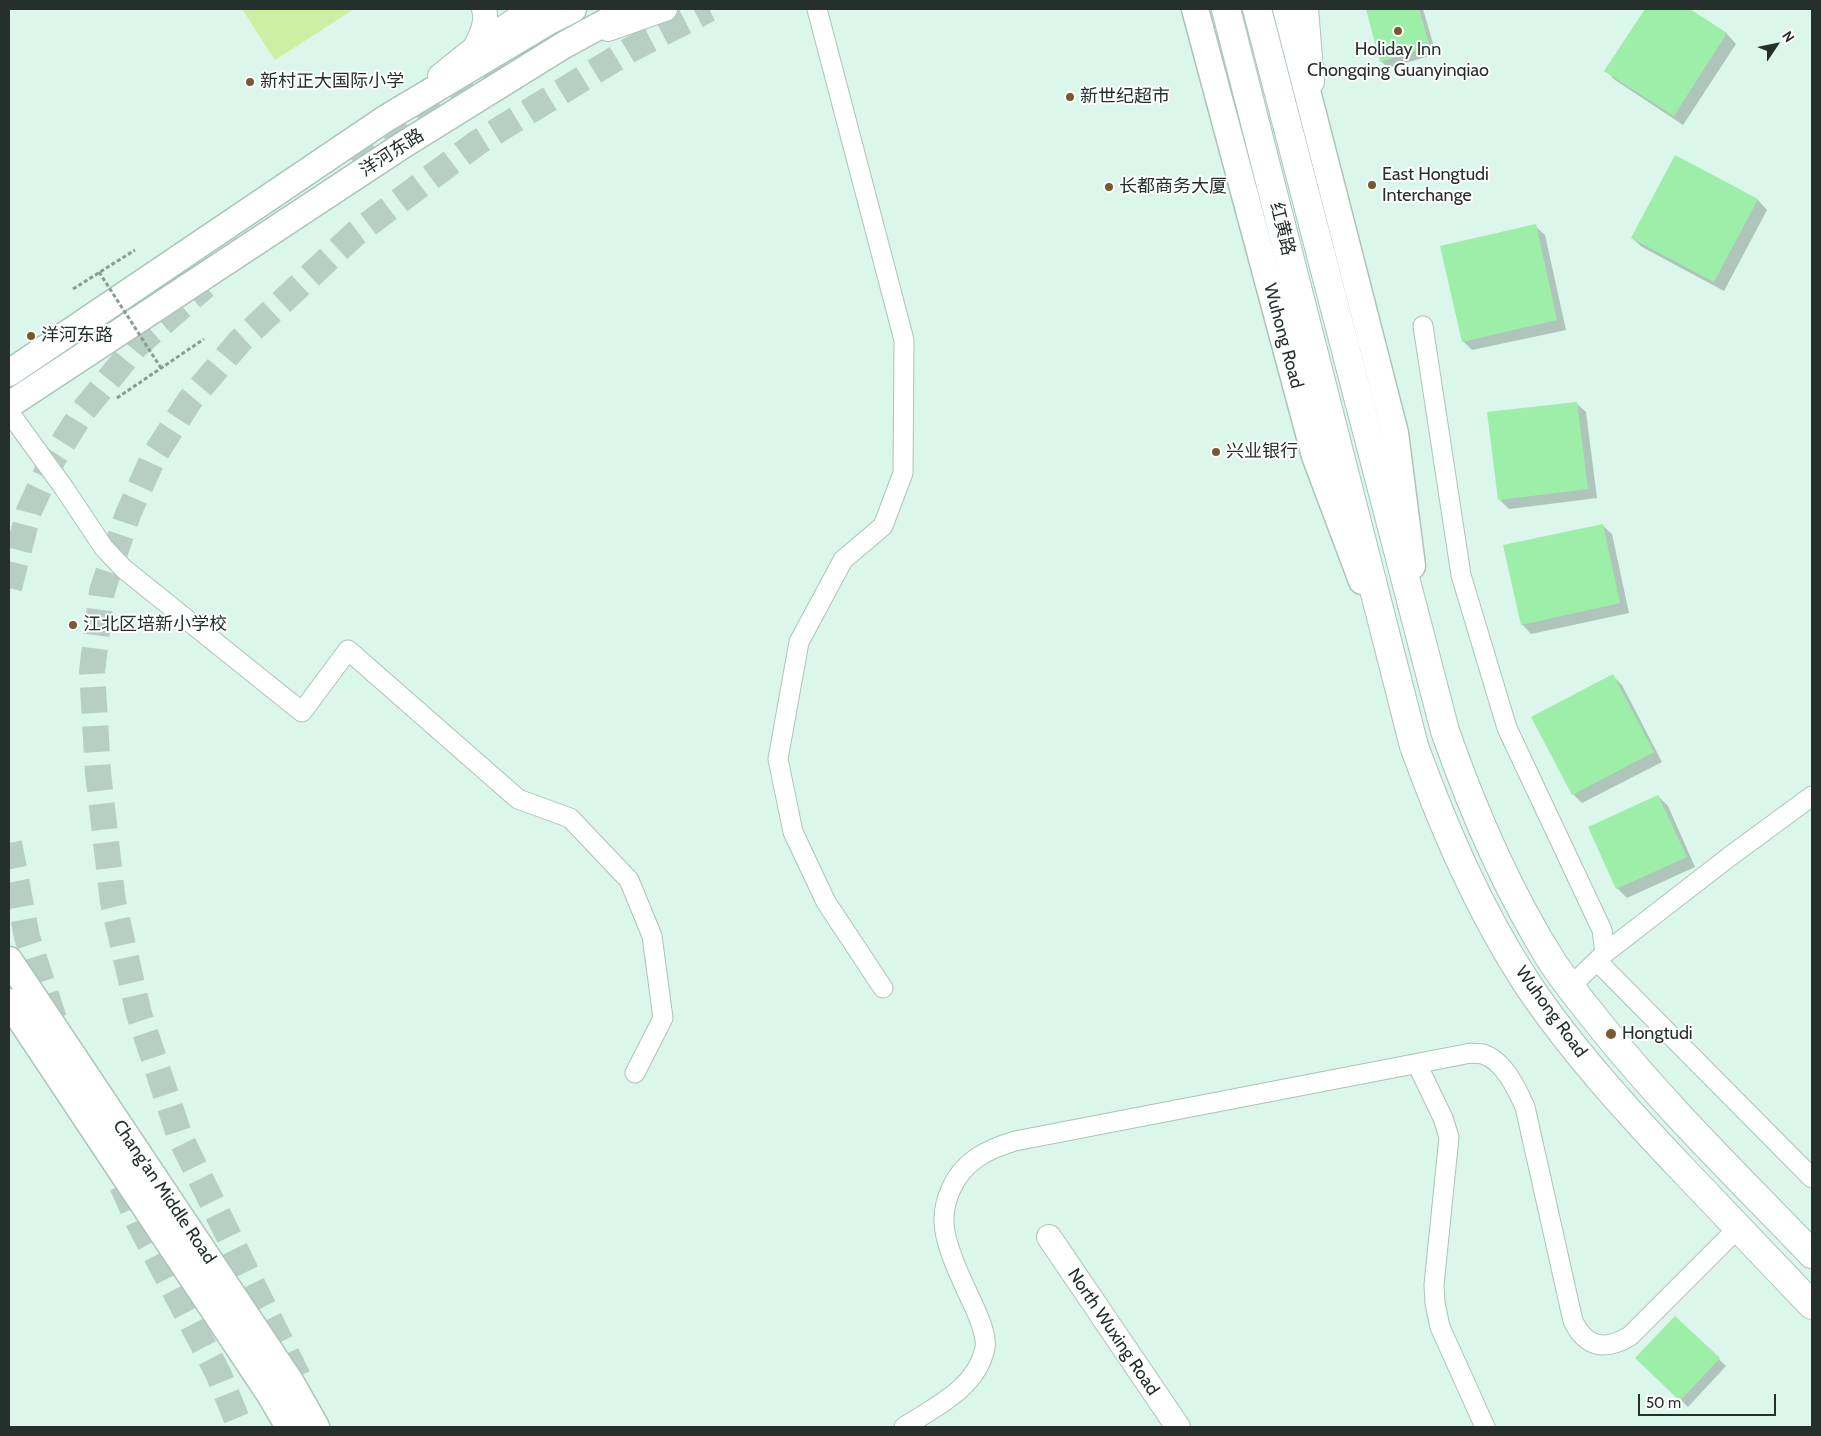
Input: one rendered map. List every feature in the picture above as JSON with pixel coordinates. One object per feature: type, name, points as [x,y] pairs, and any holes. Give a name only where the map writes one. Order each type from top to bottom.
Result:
[{"type":"highway","name":"红黄路","points":[[1226,9],[1338,450]]},
{"type":"highway","name":"红黄路","points":[[1257,9],[1368,440]]},
{"type":"highway","name":"Wuhong Road","points":[[1368,440],[1445,731],[1465,789],[1493,854],[1519,904],[1552,962],[1631,1064],[1812,1254]]},
{"type":"highway","name":"Wuhong Road","points":[[1338,450],[1414,746],[1436,808],[1462,867],[1526,981],[1562,1033],[1655,1141],[1812,1305]]},
{"type":"main road","name":"洋河东路","points":[[9,373],[384,119],[549,21],[573,9]]},
{"type":"main road","name":"洋河东路","points":[[9,405],[403,145],[564,45],[630,9]]},
{"type":"main road","name":"Wuhong Road","points":[[1286,9],[1395,433],[1422,646]]},
{"type":"main road","name":"Wuhong Road","points":[[1196,11],[1315,456],[1390,657]]},
{"type":"main road","name":"Chang'an Middle Road","points":[[9,960],[290,1381],[316,1427]]},
{"type":"main road","name":"Chang'an Middle Road","points":[[9,1002],[270,1393],[289,1427]]},
{"type":"street","points":[[475,48],[483,32],[486,14],[484,9]]},
{"type":"street","points":[[384,119],[475,48],[531,9]]},
{"type":"street","points":[[564,45],[665,9]]},
{"type":"street","points":[[817,9],[904,340],[903,473],[883,526],[843,560],[799,642],[778,759],[793,832],[826,902],[883,988]]},
{"type":"street","points":[[1306,9],[1314,119]]},
{"type":"street","points":[[1423,326],[1461,575],[1507,728],[1602,930],[1601,957],[1812,1178]]},
{"type":"street","points":[[9,412],[64,488],[104,548],[124,569],[302,712],[348,650],[518,800],[570,818],[629,880],[652,936],[663,1018],[635,1073]]},
{"type":"street","points":[[1570,987],[1601,957],[1729,857],[1812,796]]},
{"type":"street","points":[[904,1427],[956,1394],[970,1380],[980,1363],[985,1346],[982,1325],[946,1238],[944,1218],[947,1200],[953,1185],[964,1169],[976,1158],[994,1148],[1015,1141],[1470,1053],[1483,1054],[1494,1061],[1512,1082],[1525,1107],[1573,1321],[1583,1337],[1590,1343],[1608,1345],[1630,1336],[1738,1228]]},
{"type":"street","points":[[1417,1064],[1443,1118],[1449,1137],[1434,1285],[1435,1303],[1440,1327],[1485,1427]]},
{"type":"street","name":"North Wuxing Road","points":[[1049,1237],[1178,1427]]},
{"type":"path","points":[[73,289],[135,250]]},
{"type":"path","points":[[99,272],[161,368]]},
{"type":"path","points":[[117,398],[204,339]]},
{"type":"green space","points":[[242,9],[354,9],[275,60]]},
{"type":"building","name":"Holiday Inn Chongqing Guanyinqiao","points":[[1366,9],[1419,9],[1430,47],[1380,62]]},
{"type":"building","points":[[1645,9],[1690,9],[1727,33],[1674,116],[1604,71]]},
{"type":"building","points":[[1675,155],[1758,199],[1714,282],[1631,238]]},
{"type":"building","points":[[1536,224],[1557,320],[1462,342],[1440,246]]},
{"type":"building","points":[[1577,402],[1588,489],[1498,500],[1487,412]]},
{"type":"building","points":[[1603,524],[1620,603],[1521,625],[1503,545]]},
{"type":"building","points":[[1613,674],[1654,752],[1572,795],[1531,717]]},
{"type":"building","points":[[1658,795],[1687,857],[1616,889],[1588,827]]},
{"type":"building","points":[[1675,1316],[1720,1358],[1680,1401],[1635,1358]]},
{"type":"tunnel","points":[[298,1377],[180,1137],[139,1014],[113,902],[98,773],[92,671],[102,591],[128,514],[154,456],[190,400],[240,341],[355,234],[477,143],[630,50],[709,9]]},
{"type":"tunnel","points":[[354,163],[446,99],[556,36]]},
{"type":"tunnel","points":[[9,588],[29,511],[53,459],[83,411],[136,346],[205,286]]},
{"type":"tunnel","points":[[9,843],[27,937],[55,1022]]},
{"type":"tunnel","points":[[9,985],[32,1020]]},
{"type":"tunnel","points":[[122,1185],[139,1223],[218,1373],[240,1427]]},
{"type":"place","name":"Holiday Inn Chongqing Guanyinqiao","points":[[1398,31]]},
{"type":"place","name":"新村正大国际小学","points":[[250,82]]},
{"type":"place","name":"新世纪超市","points":[[1070,97]]},
{"type":"place","name":"East Hongtudi Interchange","points":[[1372,185]]},
{"type":"place","name":"长都商务大厦","points":[[1109,187]]},
{"type":"place","name":"洋河东路","points":[[31,336]]},
{"type":"place","name":"兴业银行","points":[[1216,452]]},
{"type":"place","name":"江北区培新小学校","points":[[73,625]]},
{"type":"place","name":"Hongtudi","points":[[1611,1034]]}]
